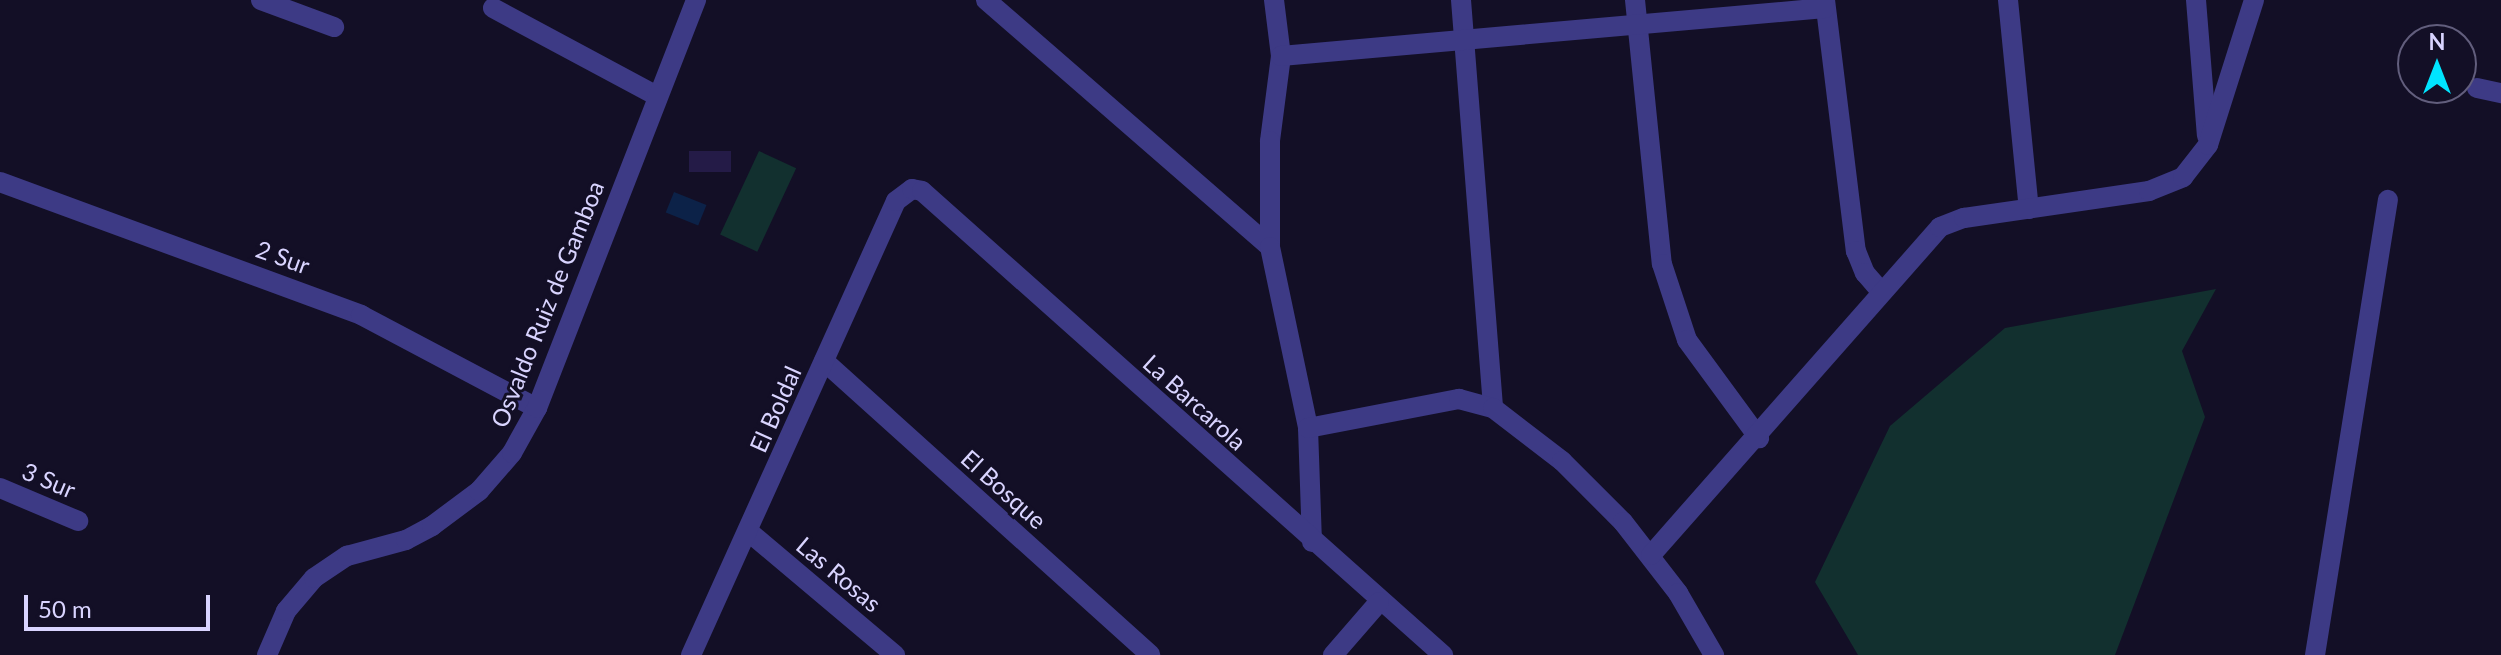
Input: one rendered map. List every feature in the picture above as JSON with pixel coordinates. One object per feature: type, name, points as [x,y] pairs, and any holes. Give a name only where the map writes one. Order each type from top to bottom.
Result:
[{"type":"street","points":[[261,0],[334,27]]},
{"type":"street","name":"Osvaldo Ruiz de Gamboa","points":[[267,655],[286,611],[314,578],[347,556],[406,540],[457,510],[512,453],[537,408],[604,242],[655,95],[696,0]]},
{"type":"street","points":[[986,0],[1270,247]]},
{"type":"street","points":[[1274,0],[1281,56],[1270,141],[1270,247],[1308,428],[1312,542]]},
{"type":"street","points":[[1461,0],[1493,408]]},
{"type":"street","points":[[1635,0],[1662,264],[1687,340],[1759,438]]},
{"type":"street","points":[[2008,0],[2029,209]]},
{"type":"street","points":[[2196,0],[2208,145]]},
{"type":"street","points":[[1651,555],[1759,438],[1880,290],[1940,227],[1964,218],[2168,187],[2193,167],[2208,145],[2254,0]]},
{"type":"street","points":[[1281,56],[1638,25],[1825,4],[1856,251],[1865,273],[1880,290]]},
{"type":"street","points":[[493,8],[655,95]]},
{"type":"street","points":[[2477,88],[2501,93]]},
{"type":"street","name":"2 Sur","points":[[0,182],[361,315],[537,408]]},
{"type":"street","name":"El Boldal","points":[[691,655],[896,201],[912,189]]},
{"type":"street","name":"La Barcarola","points":[[912,189],[922,191],[1379,602],[1443,655]]},
{"type":"street","points":[[2315,655],[2388,200]]},
{"type":"street","name":"El Bosque","points":[[824,361],[1150,655]]},
{"type":"street","points":[[1308,428],[1459,399],[1493,408],[1594,490],[1651,555],[1714,655]]},
{"type":"street","name":"3 Sur","points":[[0,488],[78,521]]},
{"type":"street","name":"Las Rosas","points":[[749,532],[895,655]]},
{"type":"street","points":[[1333,655],[1379,602]]},
{"type":"green space","points":[[759,151],[796,168],[757,252],[720,234]]},
{"type":"green space","points":[[2216,289],[2182,351],[2205,417],[2115,655],[1858,655],[1815,582],[1890,426],[2005,328]]},
{"type":"water","points":[[674,192],[706,205],[698,226],[666,212]]},
{"type":"building","points":[[689,151],[731,151],[731,172],[689,172]]}]
